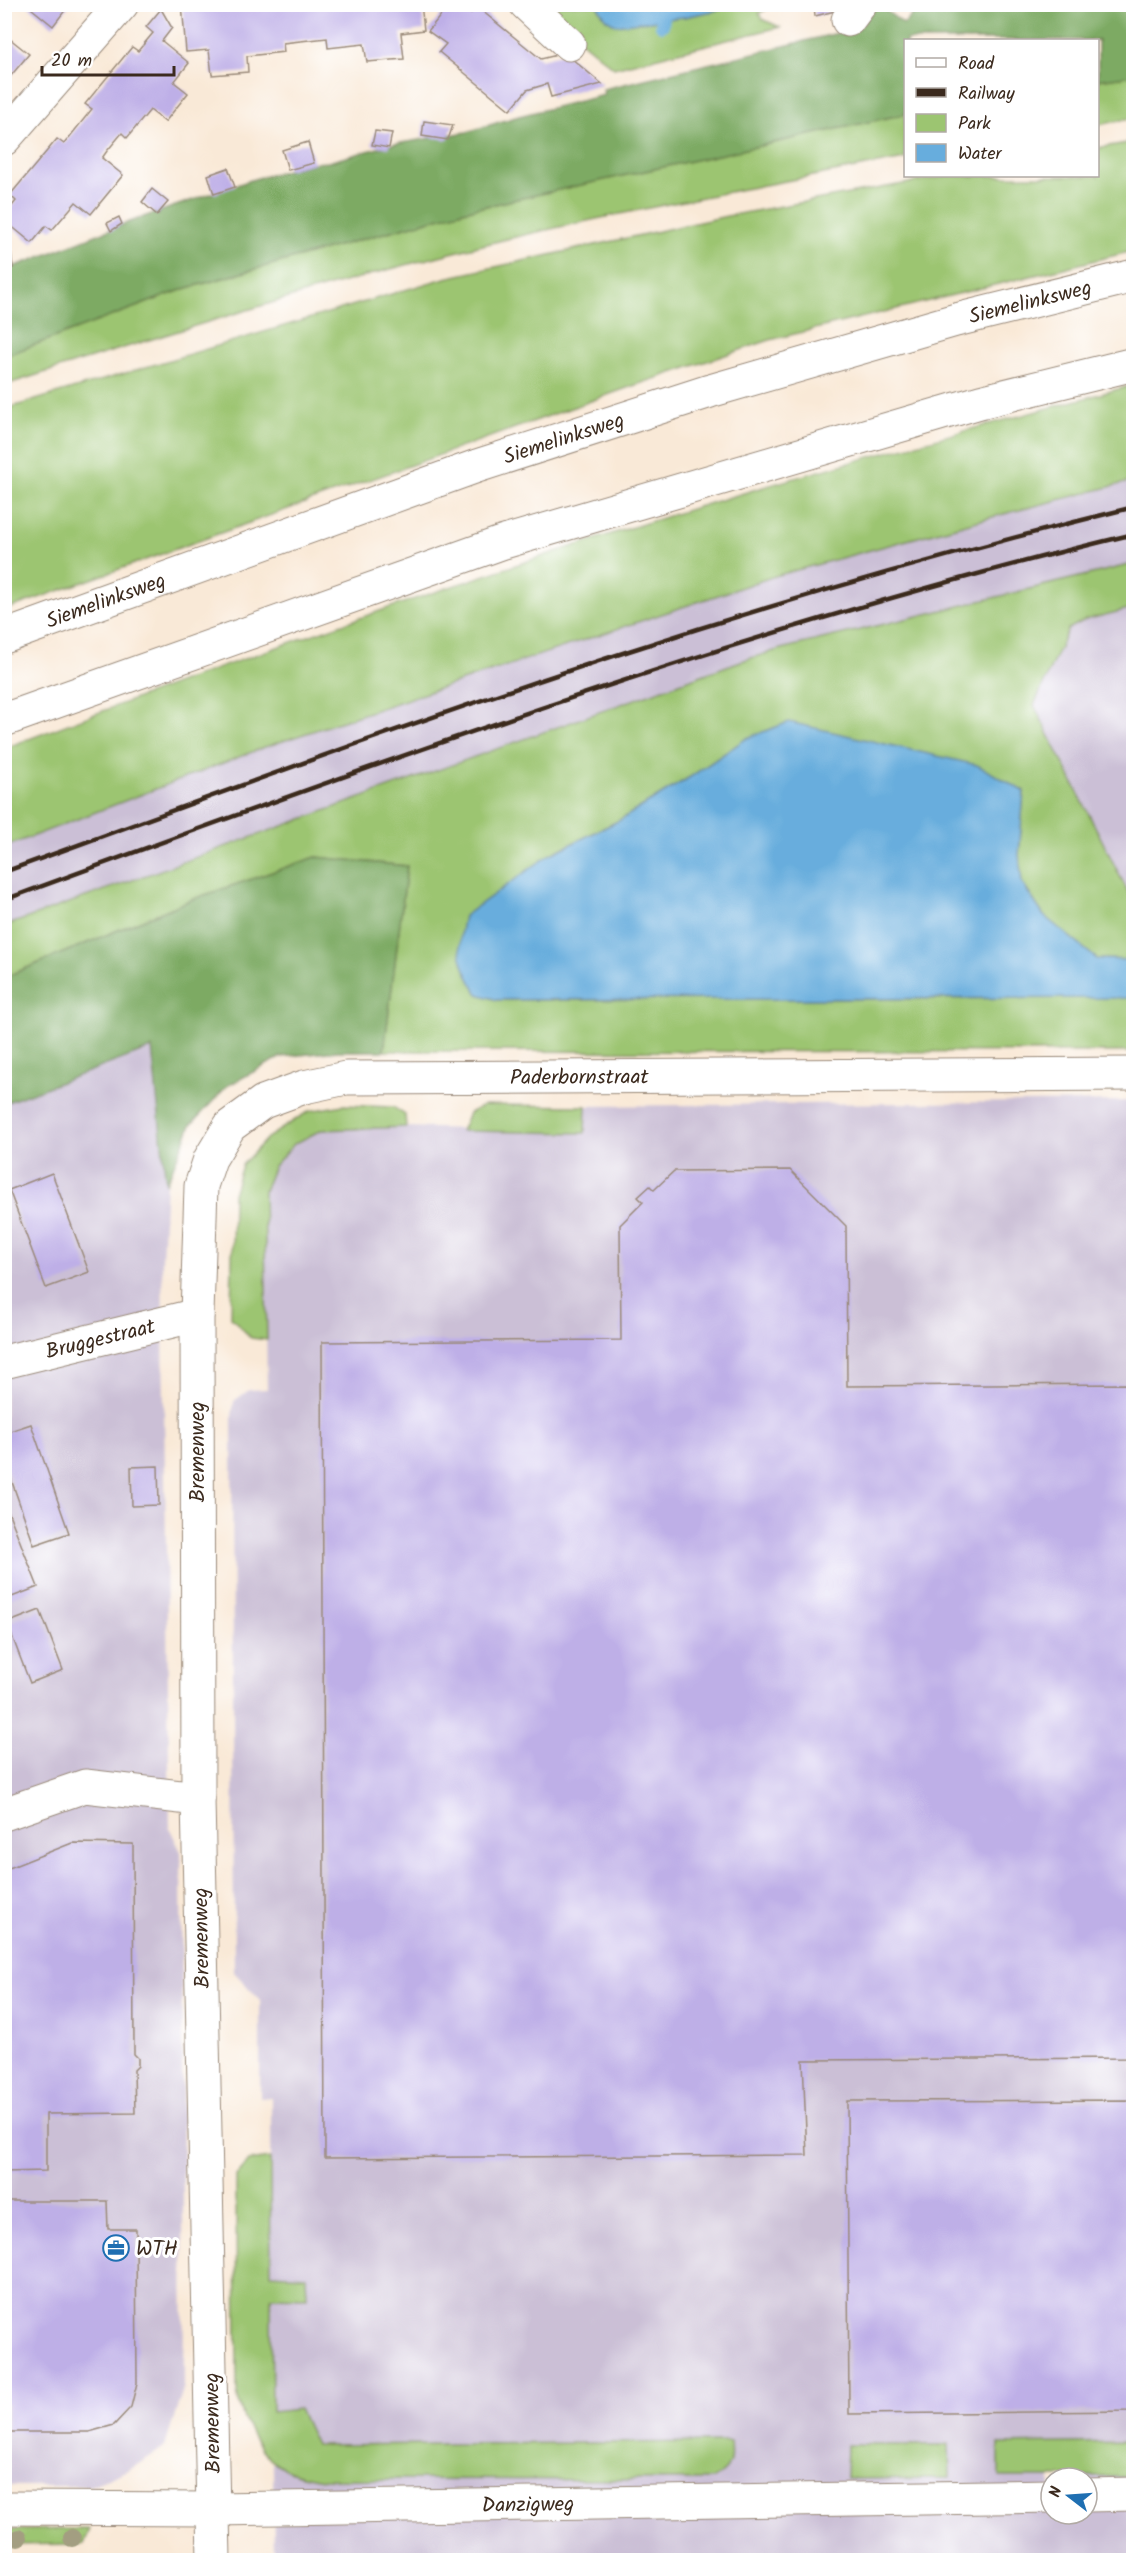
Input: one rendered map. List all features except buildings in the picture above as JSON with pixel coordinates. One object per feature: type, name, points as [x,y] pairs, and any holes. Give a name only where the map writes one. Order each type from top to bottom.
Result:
[{"type":"street","points":[[4,139],[122,4]]},
{"type":"street","points":[[526,4],[569,44]]},
{"type":"street","name":"Siemelinksweg","points":[[4,637],[477,466],[710,391],[956,320],[1134,276]]},
{"type":"street","points":[[4,720],[501,543],[980,402],[1134,364]]},
{"type":"street","name":"Paderbornstraat","points":[[197,1315],[201,1186],[210,1159],[230,1126],[263,1101],[304,1087],[346,1078],[1134,1074]]},
{"type":"street","name":"Bruggestraat","points":[[4,1362],[197,1315]]},
{"type":"street","name":"Bremenweg","points":[[197,1315],[198,1798],[214,2560]]},
{"type":"street","points":[[4,1814],[86,1786],[198,1798]]},
{"type":"street","points":[[1099,2495],[1134,2494]]},
{"type":"street","name":"Danzigweg","points":[[4,2508],[214,2509],[1039,2496]]},
{"type":"shaded area","points":[[1133,481],[1133,564],[781,649],[738,662],[5,926],[5,847],[265,747],[775,576]]},
{"type":"shaded area","points":[[1133,608],[1133,902],[1034,705],[1068,629],[1085,620]]},
{"type":"shaded area","points":[[152,1047],[166,1184],[162,1260],[170,1829],[181,1852],[184,2386],[165,2447],[129,2470],[90,2486],[5,2486],[5,1103]]},
{"type":"shaded area","points":[[1133,1101],[1133,2560],[274,2560],[271,2297],[305,2276],[271,2275],[271,2097],[260,2098],[260,2000],[234,1972],[232,1417],[234,1401],[249,1390],[267,1389],[264,1191],[274,1166],[294,1144],[321,1130],[406,1127],[585,1133],[586,1106]]},
{"type":"green space","points":[[552,5],[597,5],[606,19],[684,17],[742,5],[775,5],[759,13],[762,19],[780,27],[614,68],[552,14]]},
{"type":"green space","points":[[878,5],[904,24],[920,5],[958,5],[968,13],[1013,5],[1133,5],[1133,75],[1099,80],[1099,39],[904,39],[904,114],[463,211],[184,289],[5,356],[4,270],[155,213],[158,215],[161,211],[254,179],[389,145],[467,132],[519,116],[604,95],[603,89],[859,28]]},
{"type":"green space","points":[[1133,75],[1133,118],[1099,125],[1099,80]]},
{"type":"green space","points":[[904,114],[904,159],[706,196],[507,239],[318,290],[5,385],[4,356],[184,289],[463,211]]},
{"type":"green space","points":[[1133,142],[1133,251],[770,340],[630,387],[5,610],[5,409],[445,278],[727,216],[942,177],[1099,177],[1099,148]]},
{"type":"green space","points":[[1133,385],[1133,481],[775,576],[265,747],[5,847],[5,748],[285,644],[570,547],[760,488]]},
{"type":"green space","points":[[1133,564],[1133,608],[1085,620],[1068,629],[1034,705],[1133,902],[1133,960],[1097,959],[1044,916],[1022,883],[1019,855],[1024,790],[747,738],[690,777],[620,820],[548,855],[497,1000],[1133,998],[1133,1052],[384,1051],[407,866],[316,857],[193,899],[5,977],[5,926],[738,662],[781,649]]},
{"type":"green space","points":[[316,857],[407,866],[384,1051],[338,1051],[281,1057],[227,1086],[191,1125],[166,1184],[152,1048],[5,1103],[5,977],[193,899]]},
{"type":"green space","points":[[343,1105],[393,1107],[405,1115],[406,1127],[321,1130],[294,1144],[274,1166],[264,1191],[267,1340],[251,1338],[231,1317],[233,1194],[242,1165],[267,1138],[309,1111]]},
{"type":"green space","points":[[484,1105],[586,1106],[585,1133],[461,1131],[469,1113]]},
{"type":"green space","points":[[270,2158],[271,2274],[306,2276],[307,2298],[271,2297],[272,2412],[299,2409],[316,2445],[730,2442],[731,2456],[727,2468],[713,2480],[321,2479],[285,2469],[259,2446],[247,2426],[237,2393],[236,2176],[249,2161]]},
{"type":"green space","points":[[1133,2442],[1133,2477],[1099,2477],[1099,2466],[1039,2466],[1039,2477],[999,2477],[999,2444]]},
{"type":"green space","points":[[847,2445],[949,2445],[950,2478],[846,2479]]},
{"type":"green space","points":[[89,2529],[83,2544],[5,2545],[5,2530]]},
{"type":"water","points":[[597,5],[742,5],[684,17],[616,25],[606,19]]},
{"type":"water","points":[[789,722],[977,765],[1024,791],[1019,855],[1022,883],[1044,916],[1097,959],[1133,960],[1133,998],[497,1000],[478,994],[467,974],[461,956],[460,938],[464,916],[549,855],[620,820],[690,777],[747,738]]},
{"type":"waterway","points":[[662,25],[665,4]]},
{"type":"railway","points":[[4,872],[394,731],[629,651],[880,574],[1134,507]]},
{"type":"railway","points":[[4,900],[283,798],[564,700],[705,654],[847,611],[1134,534]]},
{"type":"place","name":"WTH","points":[[116,2248]]}]
